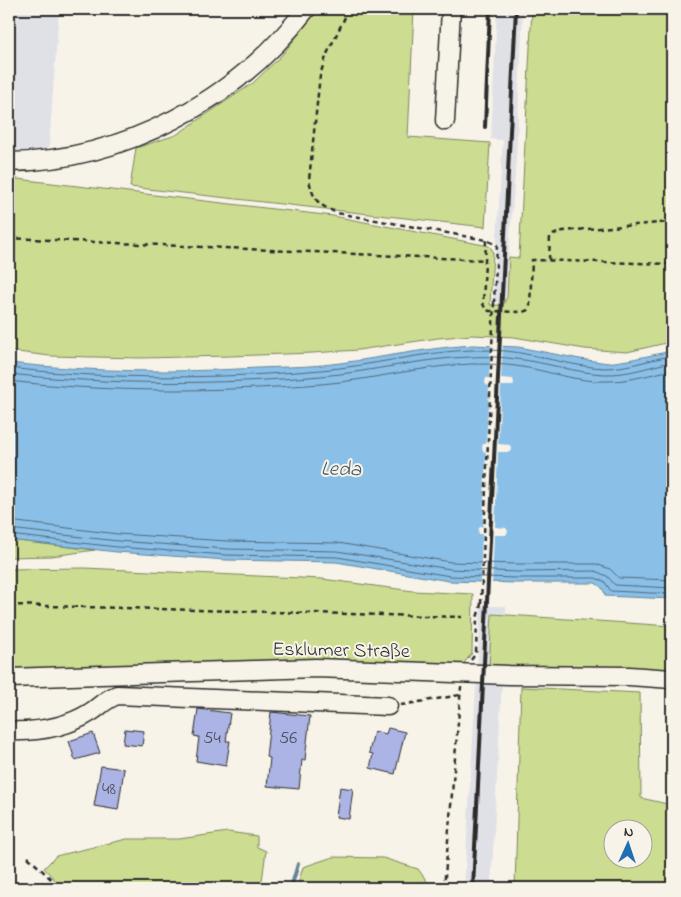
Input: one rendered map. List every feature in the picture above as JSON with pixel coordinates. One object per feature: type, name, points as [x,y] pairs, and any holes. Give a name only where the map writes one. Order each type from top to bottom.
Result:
[{"type":"street","points":[[9,162],[48,159],[77,154],[124,141],[176,120],[244,73],[271,48],[306,9]]},
{"type":"street","points":[[445,121],[451,9]]},
{"type":"street","name":"Esklumer Straße","points":[[9,678],[316,668],[500,675],[629,676],[672,679]]},
{"type":"street","points":[[9,731],[39,730],[60,726],[91,712],[109,698],[117,695],[388,706]]},
{"type":"path","points":[[349,9],[330,46],[320,75],[316,97],[309,180],[312,194],[321,206],[337,213],[486,240],[497,245],[481,604],[477,618],[476,653]]},
{"type":"path","points":[[549,260],[550,236],[563,231],[672,222]]},
{"type":"path","points":[[9,238],[486,260]]},
{"type":"path","points":[[486,240],[483,304],[489,311],[524,312],[528,310],[530,306],[532,260],[672,264]]},
{"type":"path","points":[[9,605],[462,617]]},
{"type":"path","points":[[388,706],[460,696],[444,888]]},
{"type":"path","points":[[28,856],[53,881],[53,888]]},
{"type":"shaded area","points":[[9,9],[59,9],[48,159],[9,162]]},
{"type":"shaded area","points":[[497,9],[523,9],[516,160],[505,302],[493,302],[503,140],[491,139]]},
{"type":"shaded area","points":[[481,606],[506,606],[491,888],[464,888]]},
{"type":"green space","points":[[319,9],[414,9],[408,137],[490,143],[485,227],[130,187],[136,148],[176,135],[253,83],[281,56]]},
{"type":"green space","points":[[532,9],[672,9],[672,329],[671,336],[666,343],[627,352],[585,349],[514,337],[472,335],[358,350],[230,356],[141,358],[50,356],[9,351],[9,178],[333,216],[489,246],[493,254],[490,305],[503,305],[507,297],[509,257],[519,258]]},
{"type":"green space","points":[[9,540],[95,550],[52,556],[9,557]]},
{"type":"green space","points":[[84,568],[322,579],[413,591],[473,594],[472,653],[461,667],[363,661],[299,660],[9,670],[9,569]]},
{"type":"green space","points":[[492,614],[672,626],[672,673],[489,667]]},
{"type":"green space","points":[[521,687],[640,693],[641,798],[672,805],[672,888],[515,888]]},
{"type":"green space","points":[[228,832],[257,836],[257,847],[266,851],[261,888],[55,888],[55,880],[44,868],[56,856],[127,839],[179,839]]},
{"type":"green space","points":[[333,857],[383,858],[418,869],[432,888],[297,888],[303,867]]},
{"type":"water","name":"Leda","points":[[473,345],[518,347],[608,363],[672,351],[672,599],[605,596],[602,588],[595,583],[449,581],[336,562],[226,560],[117,552],[9,540],[9,363],[102,370],[227,370],[323,365]]},
{"type":"pier","points":[[491,344],[503,344],[501,378],[513,379],[514,383],[513,386],[501,386],[498,444],[510,445],[511,449],[510,452],[498,452],[495,527],[506,528],[508,531],[506,535],[494,535],[492,584],[480,583],[482,534],[479,534],[478,530],[483,526],[486,452],[482,448],[483,444],[486,444],[489,386],[485,382],[486,378],[489,378]]},
{"type":"building","points":[[198,709],[230,713],[226,741],[230,741],[226,766],[196,761],[199,737],[194,736]]},
{"type":"building","points":[[271,712],[310,716],[305,760],[302,760],[299,789],[267,786],[270,758],[266,757]]},
{"type":"building","points":[[388,728],[405,732],[395,774],[370,768],[373,754],[369,753],[374,731],[386,734]]},
{"type":"building","points":[[125,729],[144,731],[142,746],[123,744]]},
{"type":"building","points":[[93,733],[100,753],[75,760],[69,741]]},
{"type":"building","points":[[101,766],[124,769],[118,810],[94,806]]},
{"type":"building","points":[[340,787],[353,789],[349,819],[336,817]]},
{"type":"waterway","points":[[291,888],[298,864]]},
{"type":"railway","points":[[485,127],[490,9]]},
{"type":"railway","points":[[473,888],[516,9]]}]
